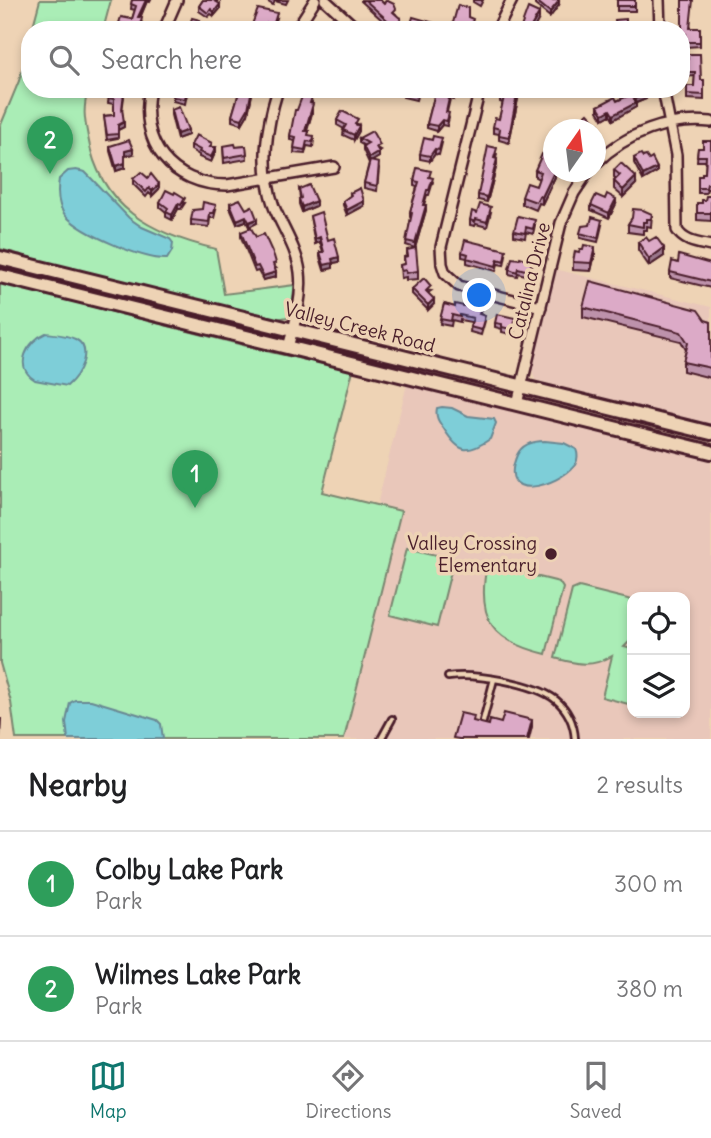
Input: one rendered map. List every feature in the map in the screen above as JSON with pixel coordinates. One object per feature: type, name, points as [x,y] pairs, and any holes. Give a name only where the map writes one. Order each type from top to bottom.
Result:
[{"type":"main road","name":"Valley Creek Road","points":[[0,258],[711,433]]},
{"type":"main road","name":"Valley Creek Road","points":[[0,276],[711,452]]},
{"type":"street","points":[[168,21],[177,0]]},
{"type":"street","points":[[302,21],[315,0]]},
{"type":"street","points":[[325,0],[348,21]]},
{"type":"street","points":[[502,21],[512,0]]},
{"type":"street","points":[[659,0],[660,21]]},
{"type":"street","points":[[148,98],[150,132],[162,156],[184,176],[212,185],[334,167]]},
{"type":"street","points":[[275,98],[266,139],[267,179],[274,205],[295,252],[301,284],[288,347]]},
{"type":"street","points":[[478,98],[441,247],[442,264],[445,273],[459,286],[541,307]]},
{"type":"street","points":[[665,98],[676,155],[677,230],[680,236],[687,240],[711,246]]},
{"type":"street","points":[[606,154],[651,129],[670,124],[711,122]]},
{"type":"street","name":"Catalina Drive","points":[[517,404],[566,209],[582,182]]},
{"type":"lane","points":[[448,677],[471,675],[494,679],[533,689],[555,699],[572,722],[575,739]]},
{"type":"lane","points":[[482,725],[494,679]]},
{"type":"lane","points":[[381,739],[392,719]]},
{"type":"shaded area","points":[[555,269],[711,307],[711,426],[535,380],[532,370]]},
{"type":"shaded area","name":"Valley Crossing Elementary","points":[[407,384],[711,461],[711,739],[344,739],[401,512],[377,505]]},
{"type":"green space","points":[[40,0],[111,0],[105,21],[34,21]]},
{"type":"green space","points":[[21,74],[21,98],[86,98],[85,118],[94,162],[117,200],[151,226],[216,249],[224,294],[295,285],[288,317],[276,319],[0,249],[0,127]]},
{"type":"green space","points":[[0,283],[270,352],[353,370],[322,492],[401,511],[344,739],[16,739],[11,702],[0,663]]},
{"type":"green space","points":[[407,548],[454,559],[437,627],[390,615]]},
{"type":"green space","points":[[487,564],[559,582],[563,588],[546,654],[512,642],[492,625],[484,600]]},
{"type":"green space","points":[[579,587],[627,599],[627,644],[624,647],[627,648],[627,704],[602,697],[612,656],[584,664],[555,658],[572,590]]},
{"type":"water","points":[[68,171],[85,172],[129,218],[170,239],[173,243],[172,251],[167,259],[143,255],[114,245],[66,216],[58,199],[59,179]]},
{"type":"water","points":[[46,333],[74,338],[83,347],[82,365],[67,386],[35,380],[28,375],[25,368],[28,348]]},
{"type":"water","points":[[437,408],[452,408],[468,416],[494,419],[496,423],[490,439],[475,448],[459,447],[438,419]]},
{"type":"water","points":[[545,441],[564,443],[576,449],[575,465],[567,473],[544,484],[522,486],[515,481],[513,471],[517,455],[528,444]]},
{"type":"water","points":[[75,700],[91,700],[157,720],[161,724],[163,739],[68,739],[66,722],[70,703]]},
{"type":"building","points":[[132,0],[146,0],[138,17],[142,18],[141,21],[120,21],[121,17],[132,19],[136,6],[131,4]]},
{"type":"building","points":[[203,0],[216,0],[220,4],[214,12],[211,9],[208,13],[199,6]]},
{"type":"building","points":[[365,0],[380,0],[384,4],[386,0],[394,4],[396,9],[393,12],[401,19],[388,21]]},
{"type":"building","points":[[535,0],[558,0],[559,1],[550,12]]},
{"type":"building","points":[[617,0],[635,0],[635,6],[617,6]]},
{"type":"building","points":[[682,0],[693,0],[690,28],[690,21],[682,21]]},
{"type":"building","points":[[458,5],[468,8],[468,17],[473,19],[472,21],[454,21]]},
{"type":"building","points":[[528,8],[539,13],[534,21],[523,21]]},
{"type":"building","points":[[258,9],[277,13],[275,21],[253,21]]},
{"type":"building","points":[[690,28],[700,28],[700,42],[690,42]]},
{"type":"building","points":[[690,54],[700,54],[704,95],[690,94],[690,86],[694,86],[695,72],[690,72]]},
{"type":"building","points":[[108,98],[123,98],[124,122],[118,125],[118,134],[107,135],[104,116],[114,115],[114,99]]},
{"type":"building","points":[[237,98],[250,98],[242,119],[232,116]]},
{"type":"building","points":[[302,98],[312,98],[310,103],[313,104],[305,131],[314,136],[313,142],[307,141],[305,150],[294,148],[296,137],[290,136]]},
{"type":"building","points":[[434,98],[449,98],[447,121],[442,120],[437,126],[427,124]]},
{"type":"building","points":[[504,98],[516,98],[509,137],[499,135],[500,129],[493,127],[495,118],[499,119]]},
{"type":"building","points":[[613,98],[617,101],[636,98],[634,99],[636,103],[613,115],[610,110],[603,114],[598,106]]},
{"type":"building","points":[[179,107],[188,130],[177,134],[171,110]]},
{"type":"building","points":[[342,111],[358,119],[355,124],[359,126],[354,135],[343,130],[346,125],[337,120]]},
{"type":"building","points":[[588,113],[593,119],[581,119]]},
{"type":"building","points":[[372,131],[380,145],[376,147],[379,152],[369,158],[363,146],[368,143],[359,138]]},
{"type":"building","points":[[196,135],[212,143],[210,147],[216,147],[211,157],[191,145]]},
{"type":"building","points":[[433,136],[442,138],[439,150],[435,149],[430,156],[420,154],[424,138],[432,140]]},
{"type":"building","points":[[129,140],[133,149],[125,151],[125,163],[116,166],[110,146]]},
{"type":"building","points":[[703,141],[711,141],[711,184],[707,184],[706,188],[698,188],[698,176],[705,173],[706,156],[697,156],[698,148],[703,148]]},
{"type":"building","points":[[235,144],[236,147],[246,146],[247,154],[224,158],[223,146]]},
{"type":"building","points":[[488,146],[497,148],[494,158],[497,159],[487,197],[478,195]]},
{"type":"building","points":[[543,154],[543,182],[549,182],[542,197],[539,196],[536,202],[522,197],[527,183],[536,186],[541,172],[535,170]]},
{"type":"building","points":[[641,154],[649,160],[652,158],[657,168],[643,175],[634,158]]},
{"type":"building","points":[[370,161],[379,163],[377,186],[364,183]]},
{"type":"building","points":[[621,163],[636,177],[623,190],[614,181],[620,175],[614,170]]},
{"type":"building","points":[[417,168],[431,171],[429,177],[433,178],[427,190],[423,205],[426,205],[415,243],[406,241],[412,213],[410,212],[419,182],[414,181]]},
{"type":"building","points":[[141,172],[148,178],[151,174],[159,184],[152,191],[149,188],[146,192],[133,179]]},
{"type":"building","points":[[309,185],[316,201],[302,207],[299,189]]},
{"type":"building","points":[[360,188],[364,201],[347,210],[343,201],[350,193]]},
{"type":"building","points":[[166,190],[185,198],[172,215],[166,212],[168,208],[160,202]]},
{"type":"building","points":[[607,194],[616,199],[609,213],[591,205],[596,195],[605,199]]},
{"type":"building","points":[[706,196],[711,196],[711,213],[697,213],[697,203],[702,203]]},
{"type":"building","points":[[240,199],[246,209],[252,206],[257,219],[249,222],[246,216],[237,220],[230,203]]},
{"type":"building","points":[[203,202],[216,205],[214,213],[210,213],[209,222],[191,220],[193,210],[202,209]]},
{"type":"building","points":[[480,204],[491,207],[487,222],[470,220],[472,211],[477,213]]},
{"type":"building","points":[[633,209],[652,214],[651,219],[643,222],[643,227],[628,224]]},
{"type":"building","points":[[321,212],[328,240],[334,238],[339,257],[332,259],[333,263],[324,265],[320,252],[324,252],[320,237],[315,239],[310,216]]},
{"type":"building","points":[[518,216],[535,220],[533,229],[526,227],[525,233],[514,231]]},
{"type":"building","points":[[592,217],[602,220],[598,238],[580,233],[582,226],[590,225]]},
{"type":"building","points":[[251,228],[256,237],[264,234],[274,256],[276,272],[263,276],[258,266],[255,267],[241,232]]},
{"type":"building","points":[[646,237],[649,241],[656,237],[664,248],[649,259],[638,242]]},
{"type":"building","points":[[465,240],[506,250],[504,261],[498,259],[496,266],[467,258],[468,254],[462,252]]},
{"type":"building","points":[[584,245],[595,247],[591,263],[573,262],[575,251],[579,252]]},
{"type":"building","points":[[416,248],[418,271],[401,271],[400,265],[405,264],[404,257],[408,256],[407,250]]},
{"type":"building","points":[[679,255],[711,264],[711,282],[670,272],[672,261],[678,263]]},
{"type":"building","points":[[520,257],[532,261],[529,271],[518,268],[517,272],[509,269],[512,258]]},
{"type":"building","points":[[424,278],[431,286],[426,291],[434,299],[428,305],[412,289]]},
{"type":"building","points":[[590,281],[698,310],[705,320],[711,322],[711,368],[683,362],[688,343],[681,332],[583,307]]},
{"type":"building","points":[[444,304],[481,310],[479,314],[485,316],[481,330],[470,327],[473,318],[452,315],[451,321],[440,319]]},
{"type":"building","points":[[497,314],[515,318],[514,330],[495,323]]},
{"type":"building","points":[[460,713],[474,716],[473,721],[489,725],[490,720],[501,723],[504,713],[532,720],[527,739],[459,739],[453,738]]},
{"type":"place","name":"Wilmes Lake Park","points":[[50,174]]},
{"type":"place","name":"Colby Lake Park","points":[[195,508]]},
{"type":"place","name":"Valley Crossing Elementary","points":[[551,554]]}]
